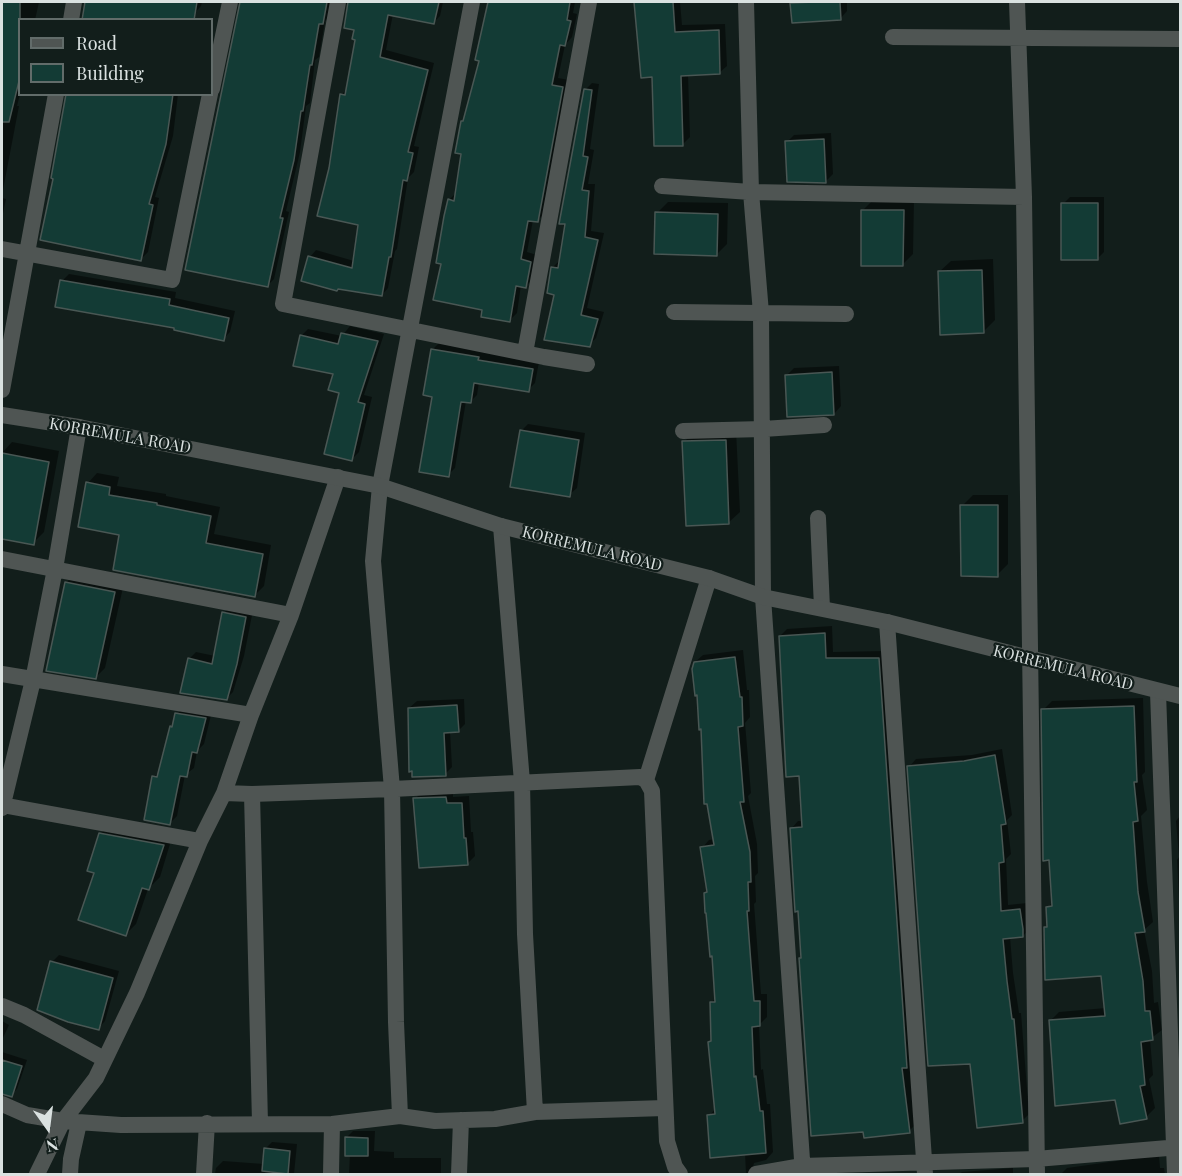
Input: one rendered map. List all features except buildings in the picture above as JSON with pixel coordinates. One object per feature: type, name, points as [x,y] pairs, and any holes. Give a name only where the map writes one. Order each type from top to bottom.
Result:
[{"type":"street","points":[[71,18],[74,2]]},
{"type":"street","points":[[213,84],[230,2]]},
{"type":"street","points":[[338,2],[283,304],[586,364]]},
{"type":"street","points":[[399,1116],[392,789],[373,561],[380,486],[472,2]]},
{"type":"street","points":[[525,353],[589,2]]},
{"type":"street","points":[[746,2],[751,192],[761,313],[763,597],[802,1170]]},
{"type":"street","points":[[1017,2],[1024,197],[1037,1167]]},
{"type":"street","points":[[893,37],[1180,39]]},
{"type":"street","points":[[2,390],[56,96]]},
{"type":"street","points":[[2,249],[172,280],[210,96]]},
{"type":"street","points":[[662,186],[751,192],[1024,197]]},
{"type":"street","points":[[674,312],[846,314]]},
{"type":"street","name":"KORREMULA ROAD","points":[[2,415],[79,427],[380,486],[501,526],[709,578],[763,597],[887,622],[1180,696]]},
{"type":"street","points":[[684,431],[763,429],[824,424]]},
{"type":"street","points":[[79,427],[33,680],[2,806],[200,840]]},
{"type":"street","points":[[37,1174],[96,1078],[137,993],[200,840],[224,793],[251,715],[291,615],[338,477]]},
{"type":"street","points":[[818,518],[822,608]]},
{"type":"street","points":[[501,526],[522,782],[525,934],[535,1112]]},
{"type":"street","points":[[2,559],[291,615]]},
{"type":"street","points":[[645,780],[709,578]]},
{"type":"street","points":[[887,622],[925,1169]]},
{"type":"street","points":[[2,674],[251,715]]},
{"type":"street","points":[[1158,692],[1177,1147],[1175,1174]]},
{"type":"street","points":[[224,793],[392,789],[640,777],[645,780],[651,791],[667,1141],[675,1167],[680,1174]]},
{"type":"street","points":[[252,794],[260,1123]]},
{"type":"street","points":[[2,1006],[24,1015],[104,1059]]},
{"type":"street","points":[[2,1104],[27,1115],[71,1122],[332,1124],[399,1116],[435,1121],[495,1119],[535,1112],[665,1108]]},
{"type":"street","points":[[459,1174],[461,1120]]},
{"type":"street","points":[[70,1174],[71,1122]]},
{"type":"street","points":[[204,1174],[207,1123]]},
{"type":"street","points":[[331,1174],[332,1124]]},
{"type":"street","points":[[756,1174],[802,1170],[1037,1167],[1177,1147]]}]
